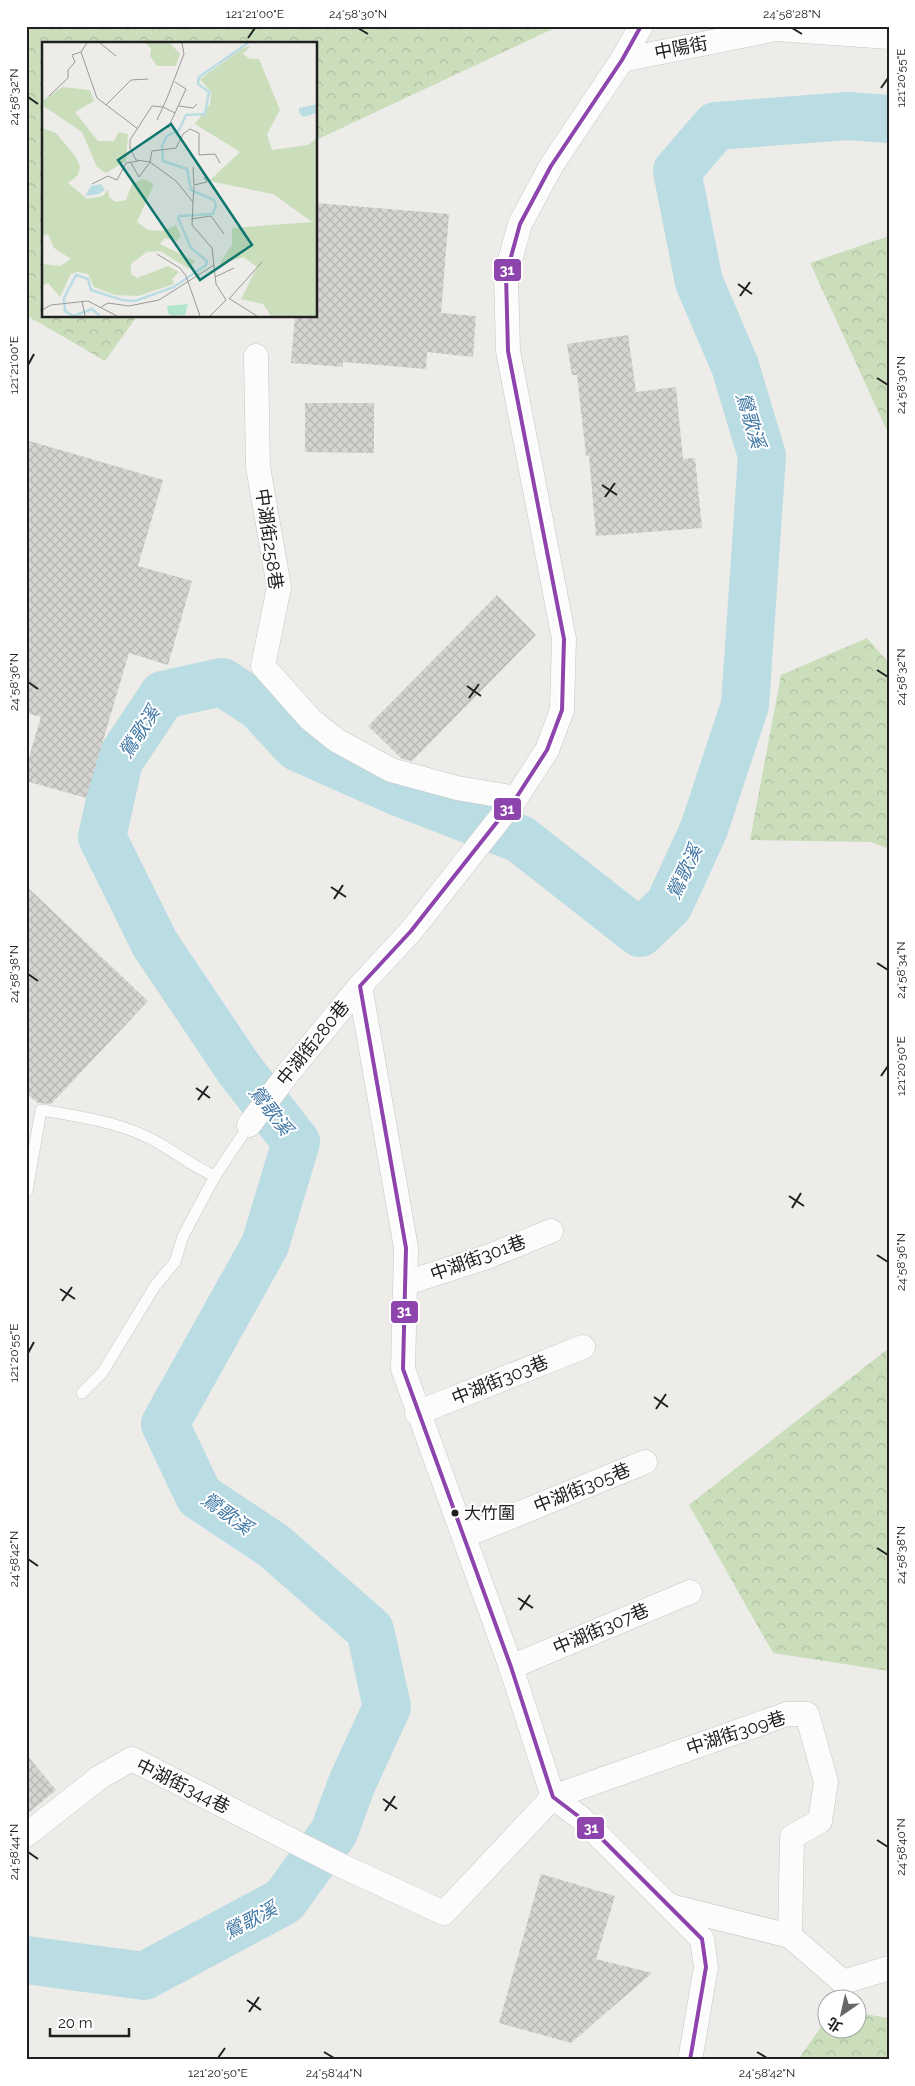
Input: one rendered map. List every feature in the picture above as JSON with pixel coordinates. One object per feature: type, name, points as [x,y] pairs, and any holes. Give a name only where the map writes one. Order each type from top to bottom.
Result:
[{"type":"street","name":"中湖街280巷","points":[[249,1125],[289,1072],[360,986],[411,931],[509,806],[547,750],[562,710],[564,639],[508,351],[506,275],[520,224],[542,182],[622,60],[642,26]]},
{"type":"street","name":"中陽街","points":[[622,60],[776,29],[889,37]]},
{"type":"street","name":"中湖街258巷","points":[[256,356],[258,467],[279,588],[263,666],[310,719],[336,740],[391,770],[457,788],[509,806]]},
{"type":"street","points":[[360,986],[406,1248],[402,1369],[511,1666],[553,1797],[582,1819],[702,1939],[706,1967],[690,2060]]},
{"type":"street","name":"中湖街301巷","points":[[406,1283],[487,1257],[551,1231]]},
{"type":"street","name":"中湖街303巷","points":[[417,1413],[583,1347]]},
{"type":"street","name":"中湖街305巷","points":[[464,1536],[645,1462]]},
{"type":"street","name":"中湖街307巷","points":[[511,1666],[690,1592]]},
{"type":"street","name":"中湖街309巷","points":[[553,1797],[786,1714],[807,1714],[826,1782],[820,1822],[792,1837],[790,1936]]},
{"type":"street","name":"中湖街344巷","points":[[26,1835],[100,1777],[132,1759],[340,1865],[444,1912],[553,1797]]},
{"type":"street","points":[[670,1906],[790,1936],[843,1982],[889,1968]]},
{"type":"lane","points":[[27,1191],[41,1110],[115,1123],[148,1137],[202,1171],[215,1176]]},
{"type":"lane","points":[[82,1393],[102,1373],[155,1286],[175,1262],[183,1236],[215,1176],[249,1125]]},
{"type":"green space","points":[[26,26],[559,26],[318,139],[318,42],[42,42],[42,318],[136,318],[105,361],[26,315]]},
{"type":"green space","points":[[889,236],[889,435],[810,263]]},
{"type":"green space","points":[[867,638],[889,663],[889,849],[871,842],[750,840],[781,675]]},
{"type":"green space","points":[[889,1348],[889,1671],[773,1653],[689,1505]]},
{"type":"green space","points":[[868,2015],[889,2018],[889,2060],[798,2060],[818,2031],[818,2038],[868,2038]]},
{"type":"building","points":[[318,203],[449,214],[441,313],[476,316],[473,357],[427,352],[426,369],[343,362],[343,367],[291,363],[295,318],[318,318]]},
{"type":"building","points":[[628,335],[636,392],[676,387],[683,459],[695,458],[702,528],[596,536],[589,456],[586,456],[577,375],[572,375],[567,344]]},
{"type":"building","points":[[305,403],[374,403],[374,453],[305,452]]},
{"type":"building","points":[[26,440],[163,480],[138,566],[192,581],[168,665],[129,653],[86,798],[26,781],[26,767],[41,717],[26,713]]},
{"type":"building","points":[[497,595],[536,635],[412,761],[402,759],[368,726]]},
{"type":"building","points":[[26,886],[148,1001],[51,1104],[38,1103],[26,1093]]},
{"type":"building","points":[[26,1754],[56,1790],[26,1815]]},
{"type":"building","points":[[541,1874],[615,1896],[596,1959],[652,1973],[571,2043],[499,2023]]},
{"type":"waterway","name":"鶯歌溪","points":[[26,1960],[144,1976],[284,1901],[334,1832],[352,1783],[387,1707],[370,1630],[274,1546],[199,1496],[165,1424],[265,1245],[296,1142],[239,1069],[155,944],[102,837],[119,761],[163,695],[222,682],[259,706],[297,747],[396,791],[520,839],[640,933],[669,905],[704,829],[745,705],[762,456],[735,366],[699,282],[677,171],[716,126],[848,116],[889,119]]},
{"type":"transit line","name":"31","points":[[641,26],[622,60],[551,166],[520,224],[506,275],[508,351],[564,639],[562,710],[547,750],[516,798],[411,931],[360,986],[406,1248],[403,1369],[511,1667],[553,1797],[582,1819],[702,1939],[706,1967],[690,2060]]},
{"type":"place","name":"大竹圍","points":[[455,1513]]}]
